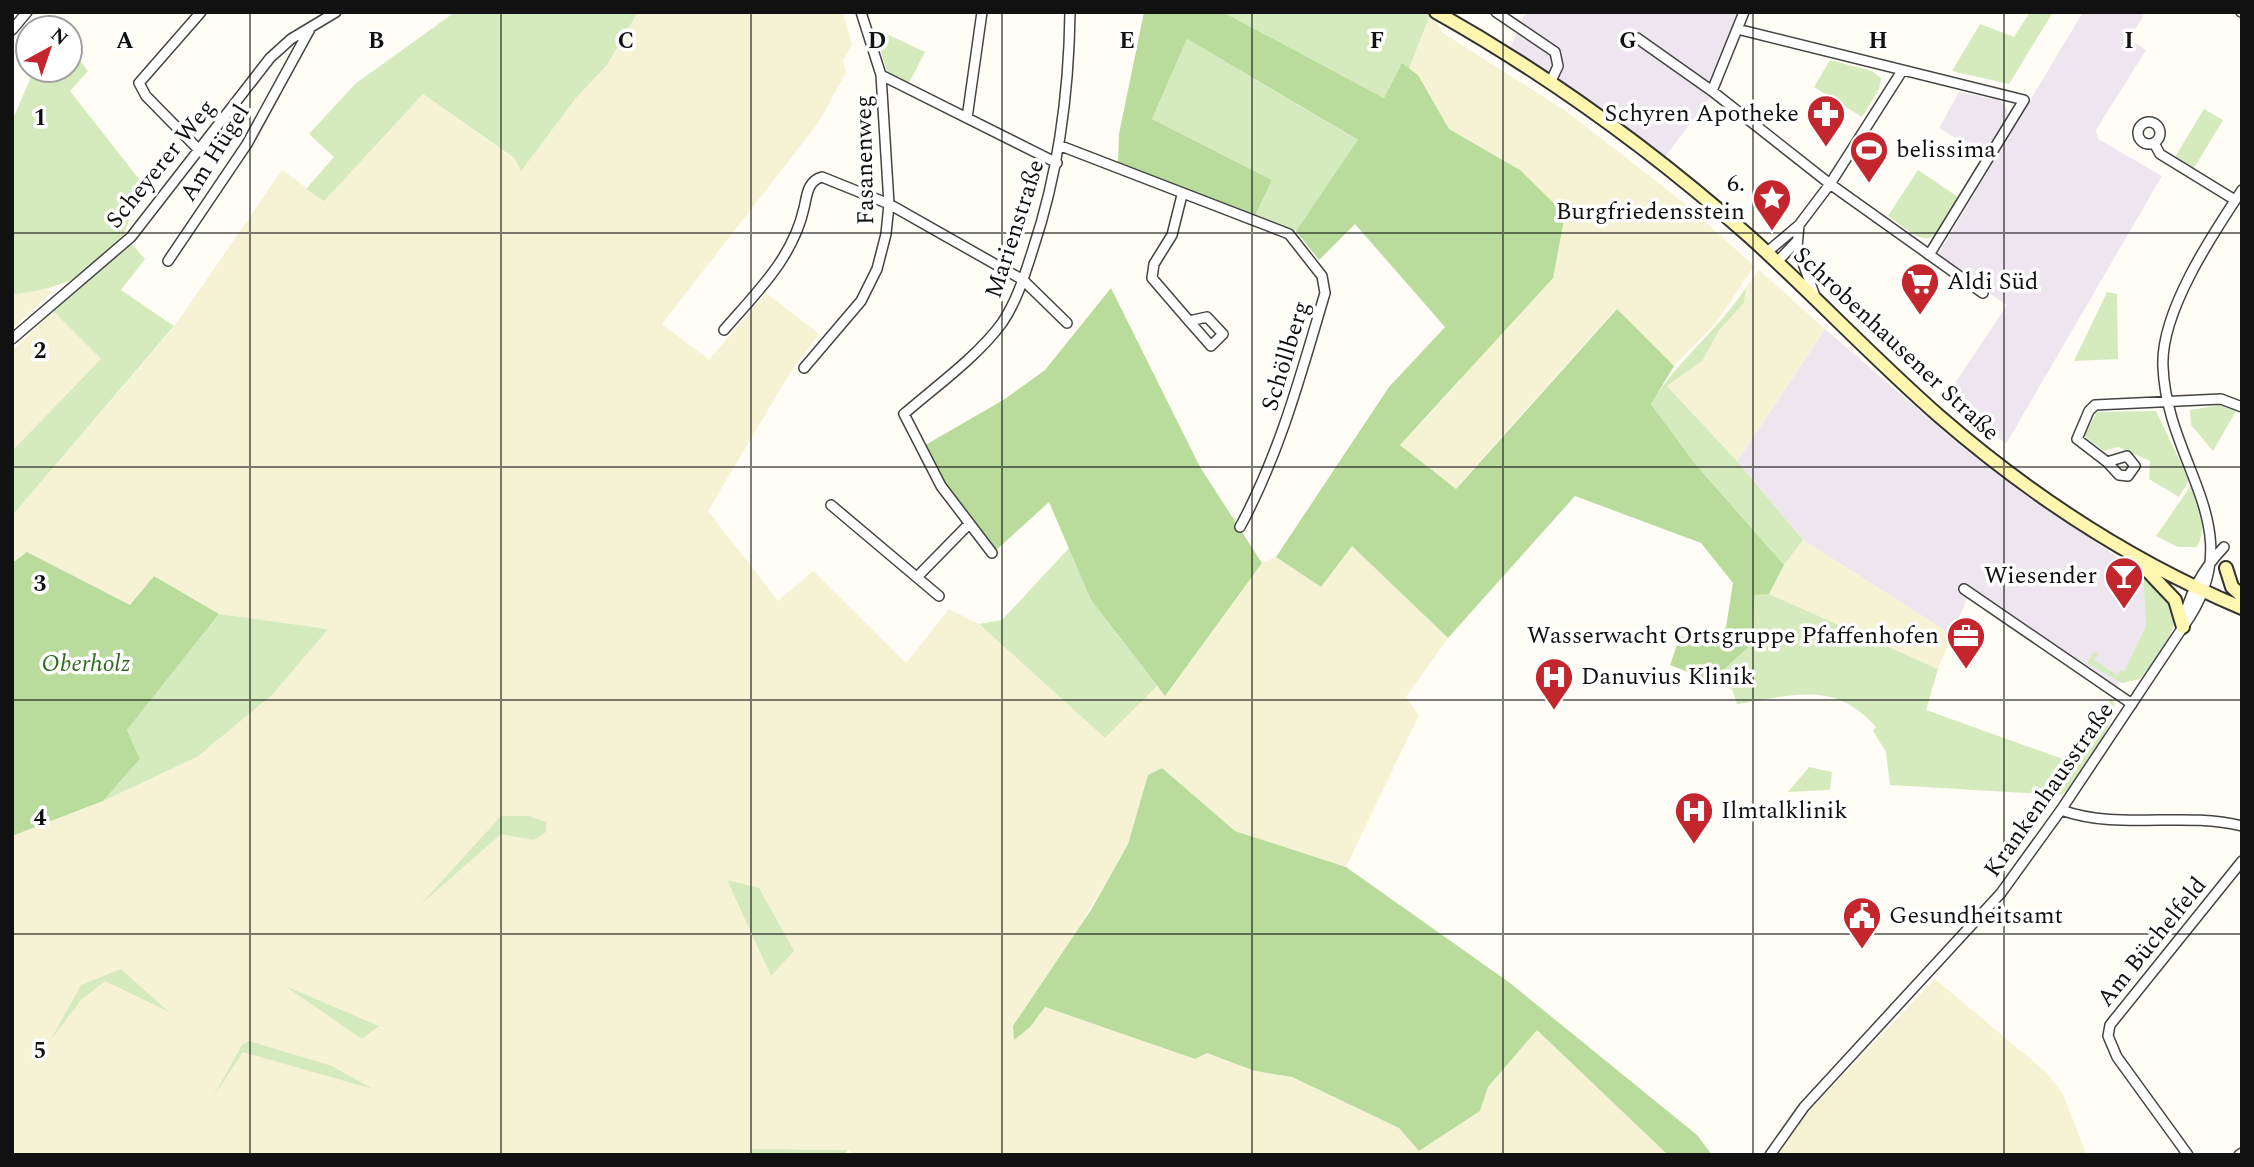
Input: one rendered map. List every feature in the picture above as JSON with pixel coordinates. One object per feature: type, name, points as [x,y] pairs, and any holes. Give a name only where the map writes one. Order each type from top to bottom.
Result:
[{"type":"main road","name":"Schrobenhausener Straße","points":[[1436,12],[1550,83],[1676,175],[1777,262],[1937,414],[1995,463],[2134,557],[2195,587],[2218,582],[2242,608]]},
{"type":"main road","points":[[2134,557],[2175,600],[2183,627]]},
{"type":"main road","points":[[2218,582],[2232,587],[2242,596]]},
{"type":"street","points":[[12,30],[27,12]]},
{"type":"street","points":[[199,150],[146,96],[139,83],[201,12]]},
{"type":"street","name":"Scheyerer Weg","points":[[12,339],[47,306],[131,237],[270,58],[291,39],[336,12]]},
{"type":"street","name":"Fasanenweg","points":[[804,368],[834,337],[867,292],[882,253],[889,204],[881,75],[861,12]]},
{"type":"street","points":[[967,118],[982,12]]},
{"type":"street","name":"Marienstraße","points":[[969,524],[941,486],[904,414],[996,330],[1023,281],[1045,214],[1061,146],[1069,73],[1070,12]]},
{"type":"street","points":[[1496,12],[1555,52],[1559,66],[1550,83]]},
{"type":"street","points":[[1712,90],[1744,12]]},
{"type":"street","name":"Am Hügel","points":[[168,261],[247,144],[312,27]]},
{"type":"street","points":[[1737,29],[2024,100],[1929,255]]},
{"type":"street","points":[[1637,38],[1712,90],[1830,184],[1983,293]]},
{"type":"street","points":[[1766,253],[1799,225],[1830,184],[1902,71]]},
{"type":"street","points":[[881,75],[1057,163]]},
{"type":"street","points":[[2154,143],[2160,154],[2235,200]]},
{"type":"street","name":"Schöllberg","points":[[1061,146],[1182,195],[1289,234],[1325,281],[1325,293],[1276,452],[1264,483],[1240,527]]},
{"type":"street","points":[[724,330],[786,255],[797,231],[809,188],[819,178],[889,204],[1023,281],[1067,323]]},
{"type":"street","points":[[2201,468],[2179,429],[2170,404],[2163,368],[2164,341],[2170,317],[2242,190]]},
{"type":"street","points":[[1182,195],[1172,235],[1152,271],[1152,278],[1189,321]]},
{"type":"street","points":[[1799,225],[1796,242],[1817,300]]},
{"type":"street","points":[[1777,262],[1796,242]]},
{"type":"street","points":[[2107,463],[2077,439],[2092,407],[2221,399],[2242,407]]},
{"type":"street","points":[[831,505],[939,596]]},
{"type":"street","points":[[917,578],[969,524],[992,553]]},
{"type":"street","points":[[2218,582],[2224,533]]},
{"type":"street","name":"Krankenhausstraße","points":[[2183,627],[2187,604],[2195,587],[2224,547]]},
{"type":"street","name":"Krankenhausstraße","points":[[1770,1155],[1804,1107],[1986,911],[2061,810],[2183,627],[2218,582]]},
{"type":"street","points":[[1964,589],[2132,704]]},
{"type":"street","points":[[2061,810],[2103,821],[2210,819],[2242,825]]},
{"type":"street","name":"Am Büchelfeld","points":[[2188,1155],[2117,1057],[2108,1036],[2110,1025],[2242,861]]},
{"type":"shaded area","points":[[638,12],[843,12],[852,45],[843,60],[846,73],[818,123],[662,324],[709,360],[766,293],[819,334],[790,373],[708,511],[778,601],[813,571],[906,663],[949,609],[979,624],[1105,738],[1157,686],[1165,695],[1262,563],[1276,557],[1321,587],[1352,546],[1448,638],[1406,697],[1419,715],[1346,867],[1235,831],[1162,768],[1148,775],[1128,844],[1014,1039],[1030,1027],[1045,1007],[1195,1059],[1207,1053],[1255,1071],[1291,1077],[1399,1128],[1419,1151],[1480,1111],[1488,1087],[1537,1030],[1668,1155],[855,1155],[848,1150],[752,1149],[750,1155],[12,1155],[12,836],[103,801],[197,757],[327,629],[219,614],[154,576],[131,606],[27,552],[12,563],[12,516],[174,327],[282,170],[324,200],[423,94],[514,159],[520,170],[576,98],[607,65]]},
{"type":"shaded area","points":[[1431,12],[1439,14],[1438,25],[1443,33],[1566,111],[1684,203],[1752,264],[1753,268],[1716,323],[1674,366],[1616,309],[1455,489],[1400,445],[1461,380],[1520,170],[1449,129],[1418,75],[1409,69]]},
{"type":"shaded area","points":[[1526,12],[1737,12],[1711,97],[1660,163],[1507,55]]},
{"type":"shaded area","points":[[2083,12],[2139,12],[2144,15],[2129,39],[2146,50],[2096,130],[2098,139],[2162,176],[2006,444],[1947,395],[2007,305],[1936,258]]},
{"type":"shaded area","points":[[1959,92],[1999,100],[2006,106],[2008,115],[1983,155],[1939,128]]},
{"type":"shaded area","points":[[1759,270],[1825,329],[1737,461],[1667,386],[1702,361],[1720,329],[1744,303],[1746,287]]},
{"type":"shaded area","points":[[46,289],[53,291],[12,329],[12,295]]},
{"type":"shaded area","points":[[53,311],[101,359],[12,451],[12,351]]},
{"type":"shaded area","points":[[1825,329],[1964,449],[2029,498],[2143,574],[2146,626],[2114,694],[1969,593],[1952,635],[1803,540],[1737,461]]},
{"type":"shaded area","points":[[1803,540],[1952,635],[1938,669],[1769,594],[1784,565]]},
{"type":"shaded area","points":[[1935,979],[2046,1072],[2063,1094],[2086,1153],[1777,1155],[1800,1120]]},
{"type":"green space","points":[[455,12],[638,12],[607,65],[576,98],[521,171],[514,158],[423,94],[324,201],[306,189],[334,157],[309,134],[355,84]]},
{"type":"green space","points":[[1144,12],[1223,12],[1384,98],[1402,63],[1418,75],[1449,129],[1520,170],[1565,214],[1553,278],[1400,445],[1456,489],[1617,309],[1674,366],[1651,404],[1696,465],[1784,565],[1769,594],[1755,595],[1751,645],[1711,681],[1670,665],[1680,636],[1708,647],[1726,627],[1733,583],[1701,543],[1575,496],[1448,638],[1352,546],[1321,587],[1276,557],[1389,387],[1445,327],[1355,224],[1319,260],[1296,231],[1358,140],[1187,39],[1152,119],[1272,180],[1255,216],[1118,163],[1119,134]]},
{"type":"green space","points":[[1223,12],[1431,12],[1409,69],[1402,64],[1384,98]]},
{"type":"green space","points":[[2030,12],[2053,12],[2009,84],[1952,71],[1980,24],[2014,37]]},
{"type":"green space","points":[[874,28],[925,52],[909,83],[887,72]]},
{"type":"green space","points":[[1187,39],[1359,141],[1296,231],[1255,216],[1272,180],[1152,119]]},
{"type":"green space","points":[[1830,60],[1872,71],[1881,78],[1879,89],[1862,117],[1814,87]]},
{"type":"green space","points":[[28,84],[76,84],[70,91],[143,184],[122,239],[72,280],[46,289],[12,295],[12,121]]},
{"type":"green space","points":[[2204,109],[2223,120],[2194,168],[2175,157]]},
{"type":"green space","points":[[1918,170],[1958,197],[1942,225],[1930,238],[1915,235],[1888,216]]},
{"type":"green space","points":[[131,243],[145,259],[121,290],[174,326],[12,516],[12,451],[101,359],[53,311]]},
{"type":"green space","points":[[1746,287],[1744,303],[1720,329],[1702,361],[1667,386],[1737,461],[1803,540],[1784,565],[1696,465],[1651,404],[1661,388]]},
{"type":"green space","points":[[1111,288],[1200,467],[1262,563],[1165,696],[1091,600],[1049,502],[995,551],[972,525],[922,447],[1005,399],[1045,370]]},
{"type":"green space","points":[[2107,292],[2117,294],[2118,359],[2074,361]]},
{"type":"green space","points":[[2220,405],[2236,411],[2213,451],[2191,425],[2190,410]]},
{"type":"green space","points":[[2156,411],[2189,480],[2179,497],[2149,479],[2150,461],[2118,447],[2104,451],[2084,436],[2097,412]]},
{"type":"green space","points":[[2192,484],[2202,515],[2202,531],[2197,547],[2178,547],[2156,536]]},
{"type":"green space","points":[[1069,548],[1091,600],[1157,686],[1105,738],[979,624],[1002,620]]},
{"type":"green space","name":"Oberholz","points":[[27,552],[130,605],[154,576],[219,614],[127,730],[140,759],[103,801],[12,836],[12,563]]},
{"type":"green space","points":[[2143,574],[2169,597],[2174,622],[2166,643],[2140,679],[2122,683],[2087,663],[2094,652],[2098,654],[2094,660],[2117,675],[2121,670],[2124,672],[2146,626]]},
{"type":"green space","points":[[1755,594],[1769,594],[1938,669],[1926,710],[2071,762],[2111,699],[2115,705],[2113,714],[2102,740],[2085,768],[2061,795],[1890,785],[1886,752],[1873,731],[1876,727],[1844,702],[1811,694],[1737,704],[1732,689],[1711,681],[1751,645]]},
{"type":"green space","points":[[219,614],[328,629],[273,694],[197,757],[103,801],[140,759],[127,730]]},
{"type":"green space","points":[[1809,767],[1832,772],[1830,790],[1788,792]]},
{"type":"green space","points":[[1162,768],[1235,831],[1346,867],[1510,983],[1697,1135],[1712,1155],[1668,1155],[1537,1030],[1488,1087],[1480,1111],[1419,1151],[1399,1128],[1292,1077],[1255,1071],[1207,1053],[1195,1059],[1045,1007],[1030,1027],[1014,1040],[1013,1026],[1091,910],[1128,844],[1148,775]]},
{"type":"green space","points":[[501,816],[529,816],[546,822],[546,832],[534,840],[501,834],[420,905]]},
{"type":"green space","points":[[727,880],[759,888],[794,951],[771,976]]},
{"type":"green space","points":[[121,969],[169,1012],[105,981],[81,1000],[50,1041],[81,985]]},
{"type":"green space","points":[[285,986],[379,1026],[362,1039]]},
{"type":"green space","points":[[249,1041],[332,1066],[373,1089],[243,1052],[212,1099],[242,1045]]},
{"type":"green space","points":[[752,1149],[848,1150],[844,1155],[751,1155]]},
{"type":"place","name":"Schyren Apotheke","points":[[1826,148]]},
{"type":"place","name":"belissima","points":[[1869,184]]},
{"type":"place","name":"6. Burgfriedensstein","points":[[1772,232]]},
{"type":"place","name":"Aldi Süd","points":[[1920,316]]},
{"type":"place","name":"Wiesender","points":[[2124,610]]},
{"type":"place","name":"Wasserwacht Ortsgruppe Pfaffenhofen","points":[[1966,670]]},
{"type":"place","name":"Danuvius Klinik","points":[[1554,711]]},
{"type":"place","name":"Ilmtalklinik","points":[[1694,845]]},
{"type":"place","name":"Gesundheitsamt","points":[[1862,950]]}]
